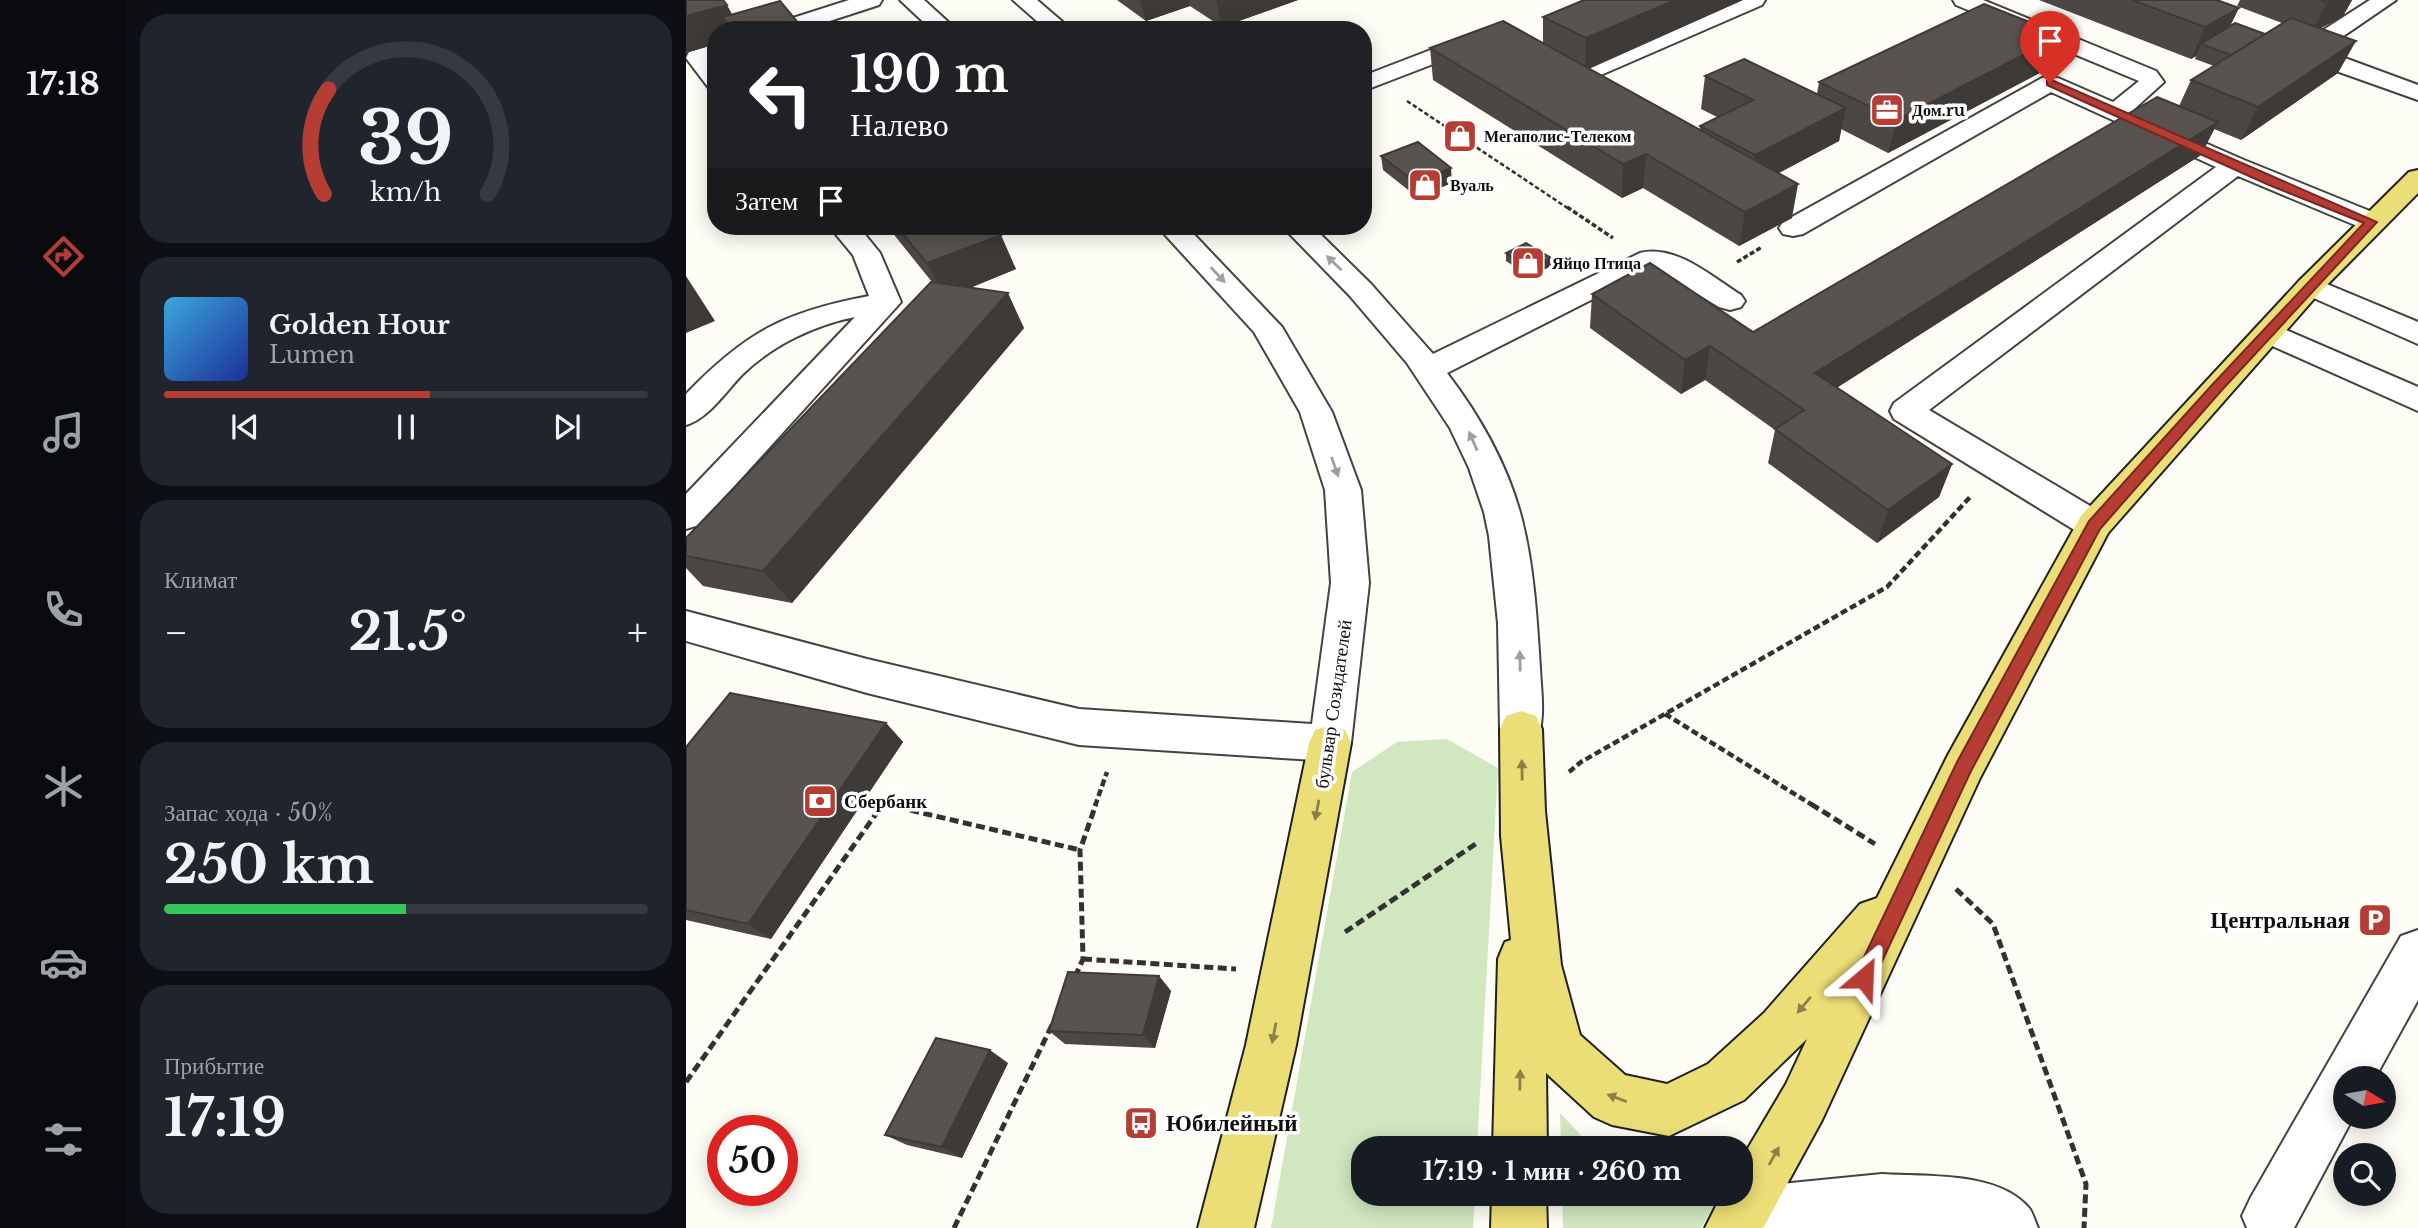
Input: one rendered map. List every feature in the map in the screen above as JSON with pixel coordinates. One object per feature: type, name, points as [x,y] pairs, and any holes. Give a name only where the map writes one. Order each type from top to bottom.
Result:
[{"type":"main road","points":[[1737,1222],[1804,1102],[1913,868],[1963,768],[2094,525],[2310,286],[2418,178]]},
{"type":"main road","points":[[1519,1136],[1504,824],[1521,729]]},
{"type":"main road","name":"бульвар Созидателей","points":[[1226,1228],[1271,1045],[1330,743]]},
{"type":"main road","points":[[1504,824],[1559,1049],[1612,1099],[1669,1110],[1726,1082],[1782,1031],[1913,868]]},
{"type":"main road","points":[[1519,1206],[1519,1228]]},
{"type":"street","points":[[807,21],[871,0]]},
{"type":"street","points":[[911,0],[936,21]]},
{"type":"street","points":[[1024,0],[1050,21]]},
{"type":"street","points":[[1579,76],[1754,0]]},
{"type":"street","points":[[1964,0],[2148,76],[2152,82],[2116,112]]},
{"type":"street","points":[[2305,52],[2385,0]]},
{"type":"street","points":[[1372,81],[1490,35],[1501,36]]},
{"type":"street","points":[[2266,38],[2418,93]]},
{"type":"street","points":[[1523,47],[1600,88]]},
{"type":"street","points":[[1793,228],[2050,83],[2235,166],[2372,222]]},
{"type":"street","points":[[2094,525],[1906,411],[2235,166]]},
{"type":"street","points":[[851,235],[866,253],[886,302]]},
{"type":"street","name":"бульвар Созидателей","points":[[1179,235],[1266,327],[1315,412],[1343,490],[1350,583],[1330,743]]},
{"type":"street","points":[[1305,235],[1373,300],[1430,369],[1471,434],[1503,513],[1519,613],[1521,729]]},
{"type":"street","points":[[1430,369],[1646,261],[1668,262],[1730,301]]},
{"type":"street","points":[[2310,286],[2418,334]]},
{"type":"street","points":[[686,414],[748,353],[792,326],[838,310],[886,302]]},
{"type":"street","points":[[686,516],[886,302]]},
{"type":"street","points":[[2270,333],[2418,400]]},
{"type":"street","points":[[686,626],[867,676],[1079,727],[1121,732],[1330,743]]},
{"type":"street","points":[[2354,1066],[2418,953]]},
{"type":"street","points":[[2270,1216],[2333,1103]]},
{"type":"street","points":[[1737,1222],[1882,1201],[1986,1209],[2010,1228]]},
{"type":"path","points":[[1372,84],[1646,261]]},
{"type":"path","points":[[1702,284],[1793,228]]},
{"type":"path","points":[[1564,776],[1581,762],[1887,587],[1980,486]]},
{"type":"path","points":[[1665,714],[1913,868],[1993,924],[2086,1184],[2084,1228]]},
{"type":"path","points":[[1072,983],[1083,959],[1080,850],[1121,732]]},
{"type":"path","points":[[686,1082],[883,804],[1080,850]]},
{"type":"path","points":[[1343,933],[1504,824]]},
{"type":"path","points":[[1083,959],[1241,969]]},
{"type":"path","points":[[954,1228],[1054,1020]]},
{"type":"green space","points":[[1447,739],[1498,768],[1478,1136],[1351,1136],[1351,1206],[1474,1206],[1473,1228],[1271,1228],[1352,772],[1397,742]]},
{"type":"green space","points":[[1560,1113],[1582,1136],[1561,1136]]},
{"type":"green space","points":[[1562,1206],[1713,1206],[1701,1228],[1563,1228]]},
{"type":"building","points":[[686,0],[723,0],[727,5],[686,16]]},
{"type":"building","points":[[1584,0],[1675,0],[1586,38],[1543,17]]},
{"type":"building","points":[[2132,0],[2217,0],[2239,8],[2205,27]]},
{"type":"building","points":[[780,1],[797,21],[726,21],[723,17]]},
{"type":"building","points":[[1984,4],[2062,35],[1897,120],[1819,82]]},
{"type":"building","points":[[2291,18],[2356,41],[2258,107],[2191,80]]},
{"type":"building","points":[[1503,21],[1798,184],[1745,212],[1646,154],[1623,164],[1430,48]]},
{"type":"building","points":[[2235,23],[2265,34],[2231,55],[2201,44]]},
{"type":"building","points":[[1744,59],[1846,108],[1755,155],[1700,126],[1753,100],[1705,76]]},
{"type":"building","points":[[2157,97],[2218,122],[1815,373],[1952,464],[1888,510],[1775,429],[1804,410],[1710,346],[1685,360],[1592,294],[1650,263],[1753,332]]},
{"type":"building","points":[[1418,142],[1451,168],[1415,182],[1381,156]]},
{"type":"building","points":[[904,235],[1001,235],[927,263]]},
{"type":"building","points":[[1526,243],[1551,258],[1530,269],[1506,253]]},
{"type":"building","points":[[931,282],[1008,293],[763,571],[686,556],[686,538]]},
{"type":"building","points":[[730,693],[886,723],[748,924],[686,910],[686,747]]},
{"type":"building","points":[[1068,972],[1159,976],[1143,1035],[1049,1031]]},
{"type":"building","points":[[936,1038],[990,1050],[942,1147],[885,1135]]},
{"type":"place","name":"Дом.ru","points":[[1887,110]]},
{"type":"place","name":"Мегаполис-Телеком","points":[[1460,136]]},
{"type":"place","name":"Вуаль","points":[[1425,185]]},
{"type":"place","name":"Яйцо Птица","points":[[1528,263]]},
{"type":"place","name":"Сбербанк","points":[[820,801]]},
{"type":"place","name":"Центральная","points":[[2375,920]]},
{"type":"place","name":"Юбилейный","points":[[1141,1123]]},
{"type":"route","points":[[1864,978],[1963,768],[2094,525],[2310,286],[2372,222],[2273,183],[2050,83]]}]
